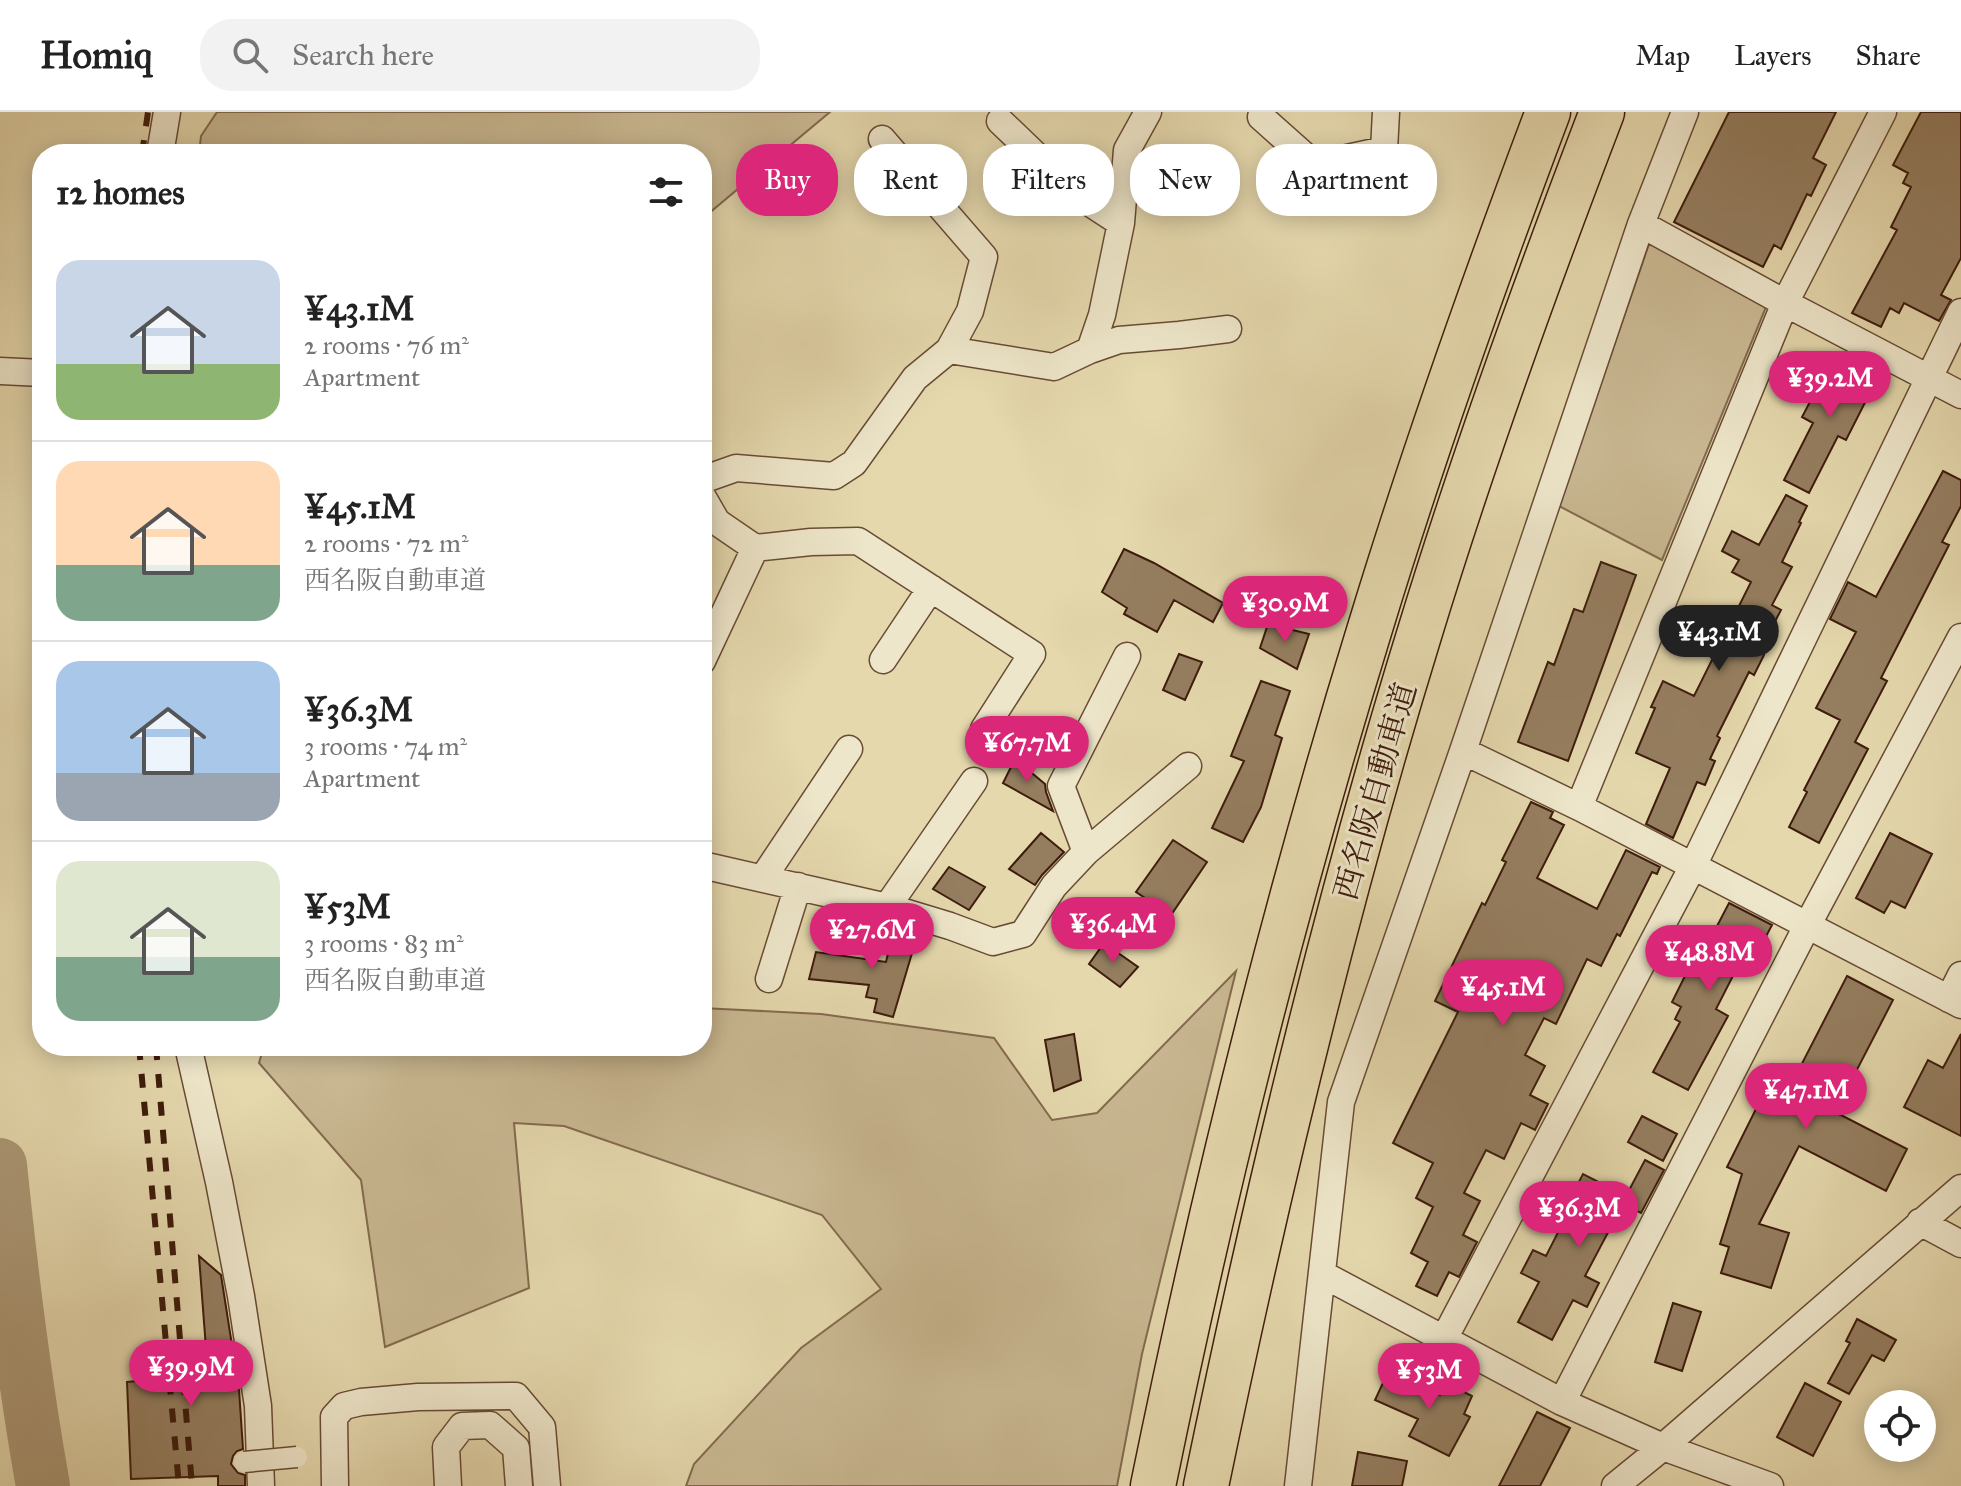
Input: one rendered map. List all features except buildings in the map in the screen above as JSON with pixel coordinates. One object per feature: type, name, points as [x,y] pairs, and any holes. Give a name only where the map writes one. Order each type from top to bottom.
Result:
[{"type":"highway","name":"西名阪自動車道","points":[[1153,1486],[1256,1037],[1316,811],[1370,627],[1442,409],[1548,112]]},
{"type":"highway","name":"西名阪自動車道","points":[[1206,1486],[1309,1030],[1365,824],[1415,651],[1486,429],[1602,112]]},
{"type":"street","points":[[162,144],[167,112]]},
{"type":"street","points":[[1090,350],[1102,315],[1121,223],[1127,150],[1148,112]]},
{"type":"street","points":[[1255,114],[1315,165],[1384,150],[1386,112]]},
{"type":"street","points":[[1298,1486],[1341,1102],[1641,224],[1685,112]]},
{"type":"street","points":[[1579,807],[1785,303],[1883,112]]},
{"type":"street","points":[[1000,121],[1075,193],[1121,223]]},
{"type":"street","points":[[712,476],[736,468],[834,476],[854,463],[915,378],[949,350],[970,311],[984,257],[882,139]]},
{"type":"street","points":[[1641,224],[1961,395]]},
{"type":"street","points":[[1444,1339],[1693,866],[1961,312]]},
{"type":"street","points":[[949,350],[1054,367],[1119,340],[1228,329]]},
{"type":"street","points":[[0,371],[32,373]]},
{"type":"street","points":[[712,513],[717,522],[755,548],[858,541],[1032,654],[984,729]]},
{"type":"street","points":[[712,640],[755,548]]},
{"type":"street","points":[[883,660],[931,588]]},
{"type":"street","points":[[1562,1402],[1807,926],[1961,637]]},
{"type":"street","points":[[1086,852],[1061,786],[1127,656]]},
{"type":"street","points":[[763,878],[849,749]]},
{"type":"street","points":[[1463,751],[1579,807],[1955,1002],[1961,975]]},
{"type":"street","points":[[712,867],[887,907],[993,942],[1023,934],[1054,886],[1086,852],[1188,766]]},
{"type":"street","points":[[887,907],[974,781]]},
{"type":"street","points":[[769,979],[798,886]]},
{"type":"street","points":[[190,1056],[241,1296],[258,1406],[261,1486]]},
{"type":"street","points":[[1615,1486],[1961,1188]]},
{"type":"street","points":[[1920,1222],[1961,1244]]},
{"type":"street","points":[[1322,1274],[1562,1402],[1663,1447],[1770,1486]]},
{"type":"street","points":[[335,1486],[334,1417],[344,1406],[418,1397],[516,1396],[542,1427],[547,1486]]},
{"type":"street","points":[[448,1486],[446,1447],[462,1426],[490,1425],[516,1448],[519,1486]]},
{"type":"street","points":[[244,1462],[297,1457]]},
{"type":"shaded area","points":[[217,112],[830,112],[792,144],[736,144],[736,191],[712,211],[712,144],[200,144],[201,136]]},
{"type":"shaded area","points":[[1650,241],[1691,251],[1766,307],[1662,560],[1559,506]]},
{"type":"shaded area","points":[[1236,971],[1142,1354],[1117,1486],[686,1486],[694,1464],[801,1348],[881,1289],[822,1215],[564,1126],[514,1123],[529,1288],[385,1347],[361,1180],[259,1063],[261,1056],[712,1056],[712,1009],[821,1014],[994,1038],[1052,1120],[1097,1113]]},
{"type":"waterway","points":[[0,1165],[18,1326],[43,1486]]},
{"type":"railway","points":[[143,144],[148,112]]},
{"type":"railway","points":[[140,1056],[179,1486]]},
{"type":"railway","points":[[157,1056],[192,1486]]}]
